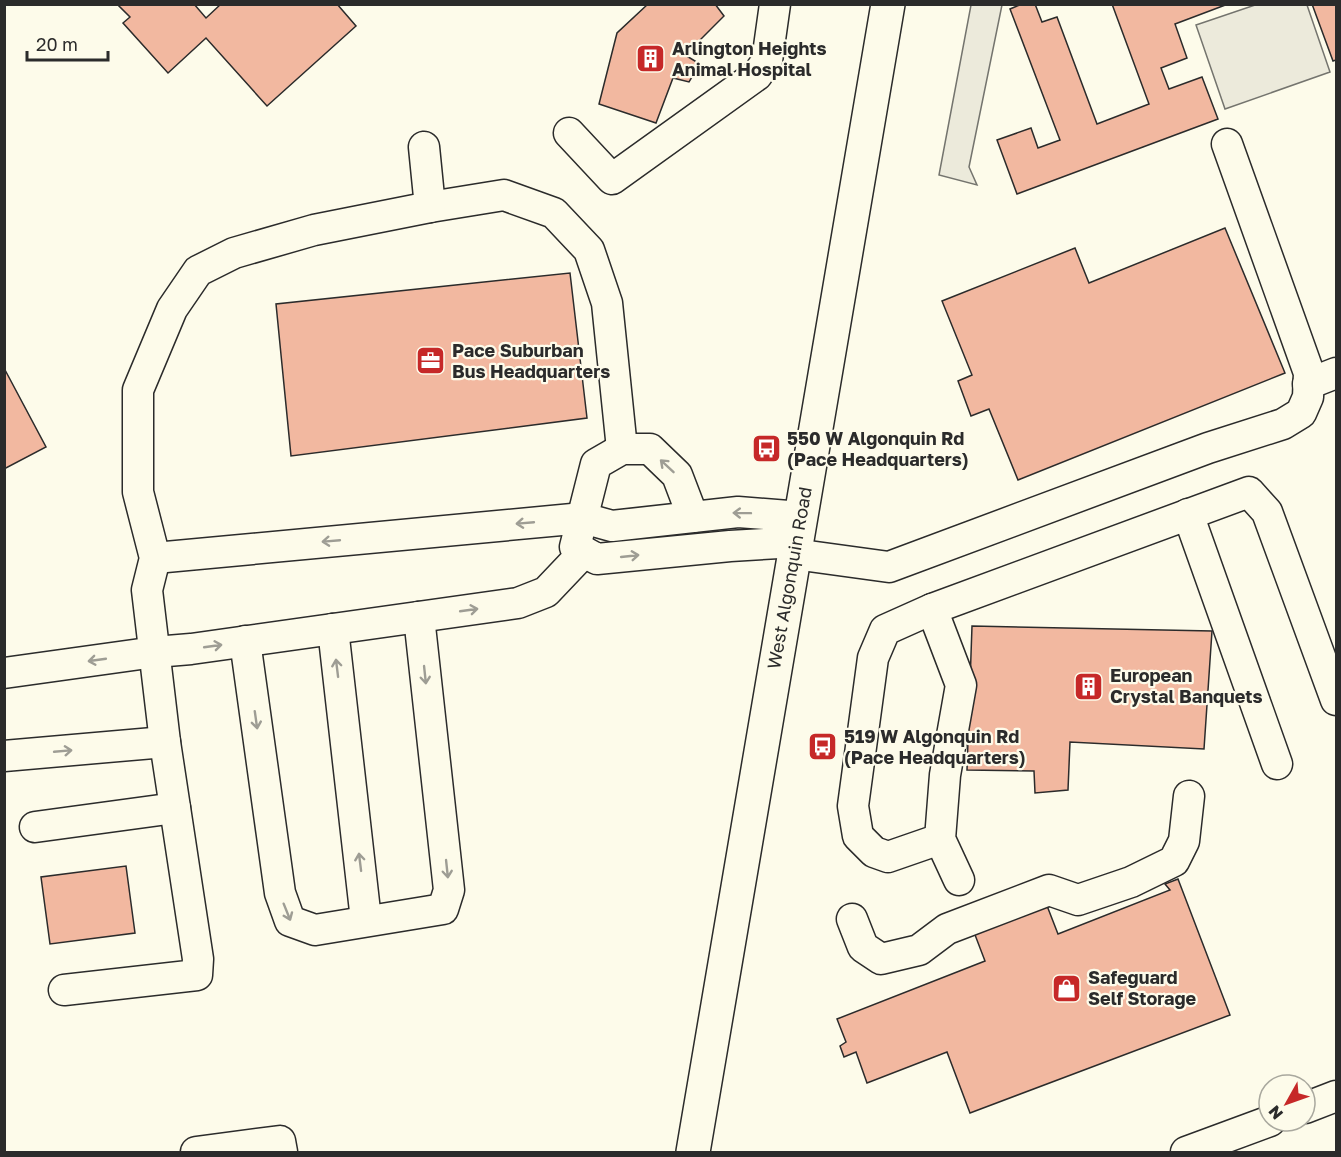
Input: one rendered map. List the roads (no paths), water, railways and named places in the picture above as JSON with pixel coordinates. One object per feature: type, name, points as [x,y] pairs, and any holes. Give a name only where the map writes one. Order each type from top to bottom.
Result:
[{"type":"main road","name":"West Algonquin Road","points":[[693,1152],[888,4]]},
{"type":"lane","points":[[569,133],[612,179],[757,75],[767,61],[775,4]]},
{"type":"lane","points":[[155,558],[583,518],[612,526],[738,512],[797,538],[888,567],[1208,448],[1282,424],[1301,413],[1308,397],[1309,373],[1227,144]]},
{"type":"lane","points":[[424,147],[430,207]]},
{"type":"lane","points":[[64,990],[196,975],[198,959],[165,742],[147,590],[155,558],[138,492],[138,390],[172,309],[198,271],[234,253],[314,230],[430,207],[504,195],[554,213],[589,250],[607,303],[622,449]]},
{"type":"lane","points":[[1308,384],[1336,373]]},
{"type":"lane","points":[[4,673],[518,603],[546,592],[580,549],[583,518],[596,464],[622,449],[650,449],[677,475],[693,517]]},
{"type":"lane","points":[[940,839],[888,856],[874,852],[858,836],[853,806],[873,658],[885,630],[932,609],[1249,492],[1267,512],[1336,700]]},
{"type":"lane","points":[[1188,514],[1277,764]]},
{"type":"lane","points":[[580,549],[597,559],[797,538]]},
{"type":"lane","points":[[932,609],[961,685],[945,775],[940,839],[959,880]]},
{"type":"lane","points":[[245,641],[280,893],[290,921],[315,930],[443,909],[449,890],[419,617]]},
{"type":"lane","points":[[333,629],[366,920]]},
{"type":"lane","points":[[4,756],[165,742]]},
{"type":"lane","points":[[852,919],[863,947],[881,958],[919,951],[947,929],[1049,890],[1078,900],[1131,882],[1174,861],[1184,841],[1189,796]]},
{"type":"lane","points":[[35,827],[175,808]]},
{"type":"lane","points":[[1317,1103],[1336,1096]]},
{"type":"lane","points":[[1186,1152],[1257,1126]]},
{"type":"lane","points":[[196,1152],[280,1141],[282,1152]]},
{"type":"place","name":"Arlington Heights Animal Hospital","points":[[651,59]]},
{"type":"place","name":"Pace Suburban Bus Headquarters","points":[[431,361]]},
{"type":"place","name":"550 W Algonquin Rd (Pace Headquarters)","points":[[766,449]]},
{"type":"place","name":"European Crystal Banquets","points":[[1089,686]]},
{"type":"place","name":"519 W Algonquin Rd (Pace Headquarters)","points":[[823,747]]},
{"type":"place","name":"Safeguard Self Storage","points":[[1067,988]]}]
